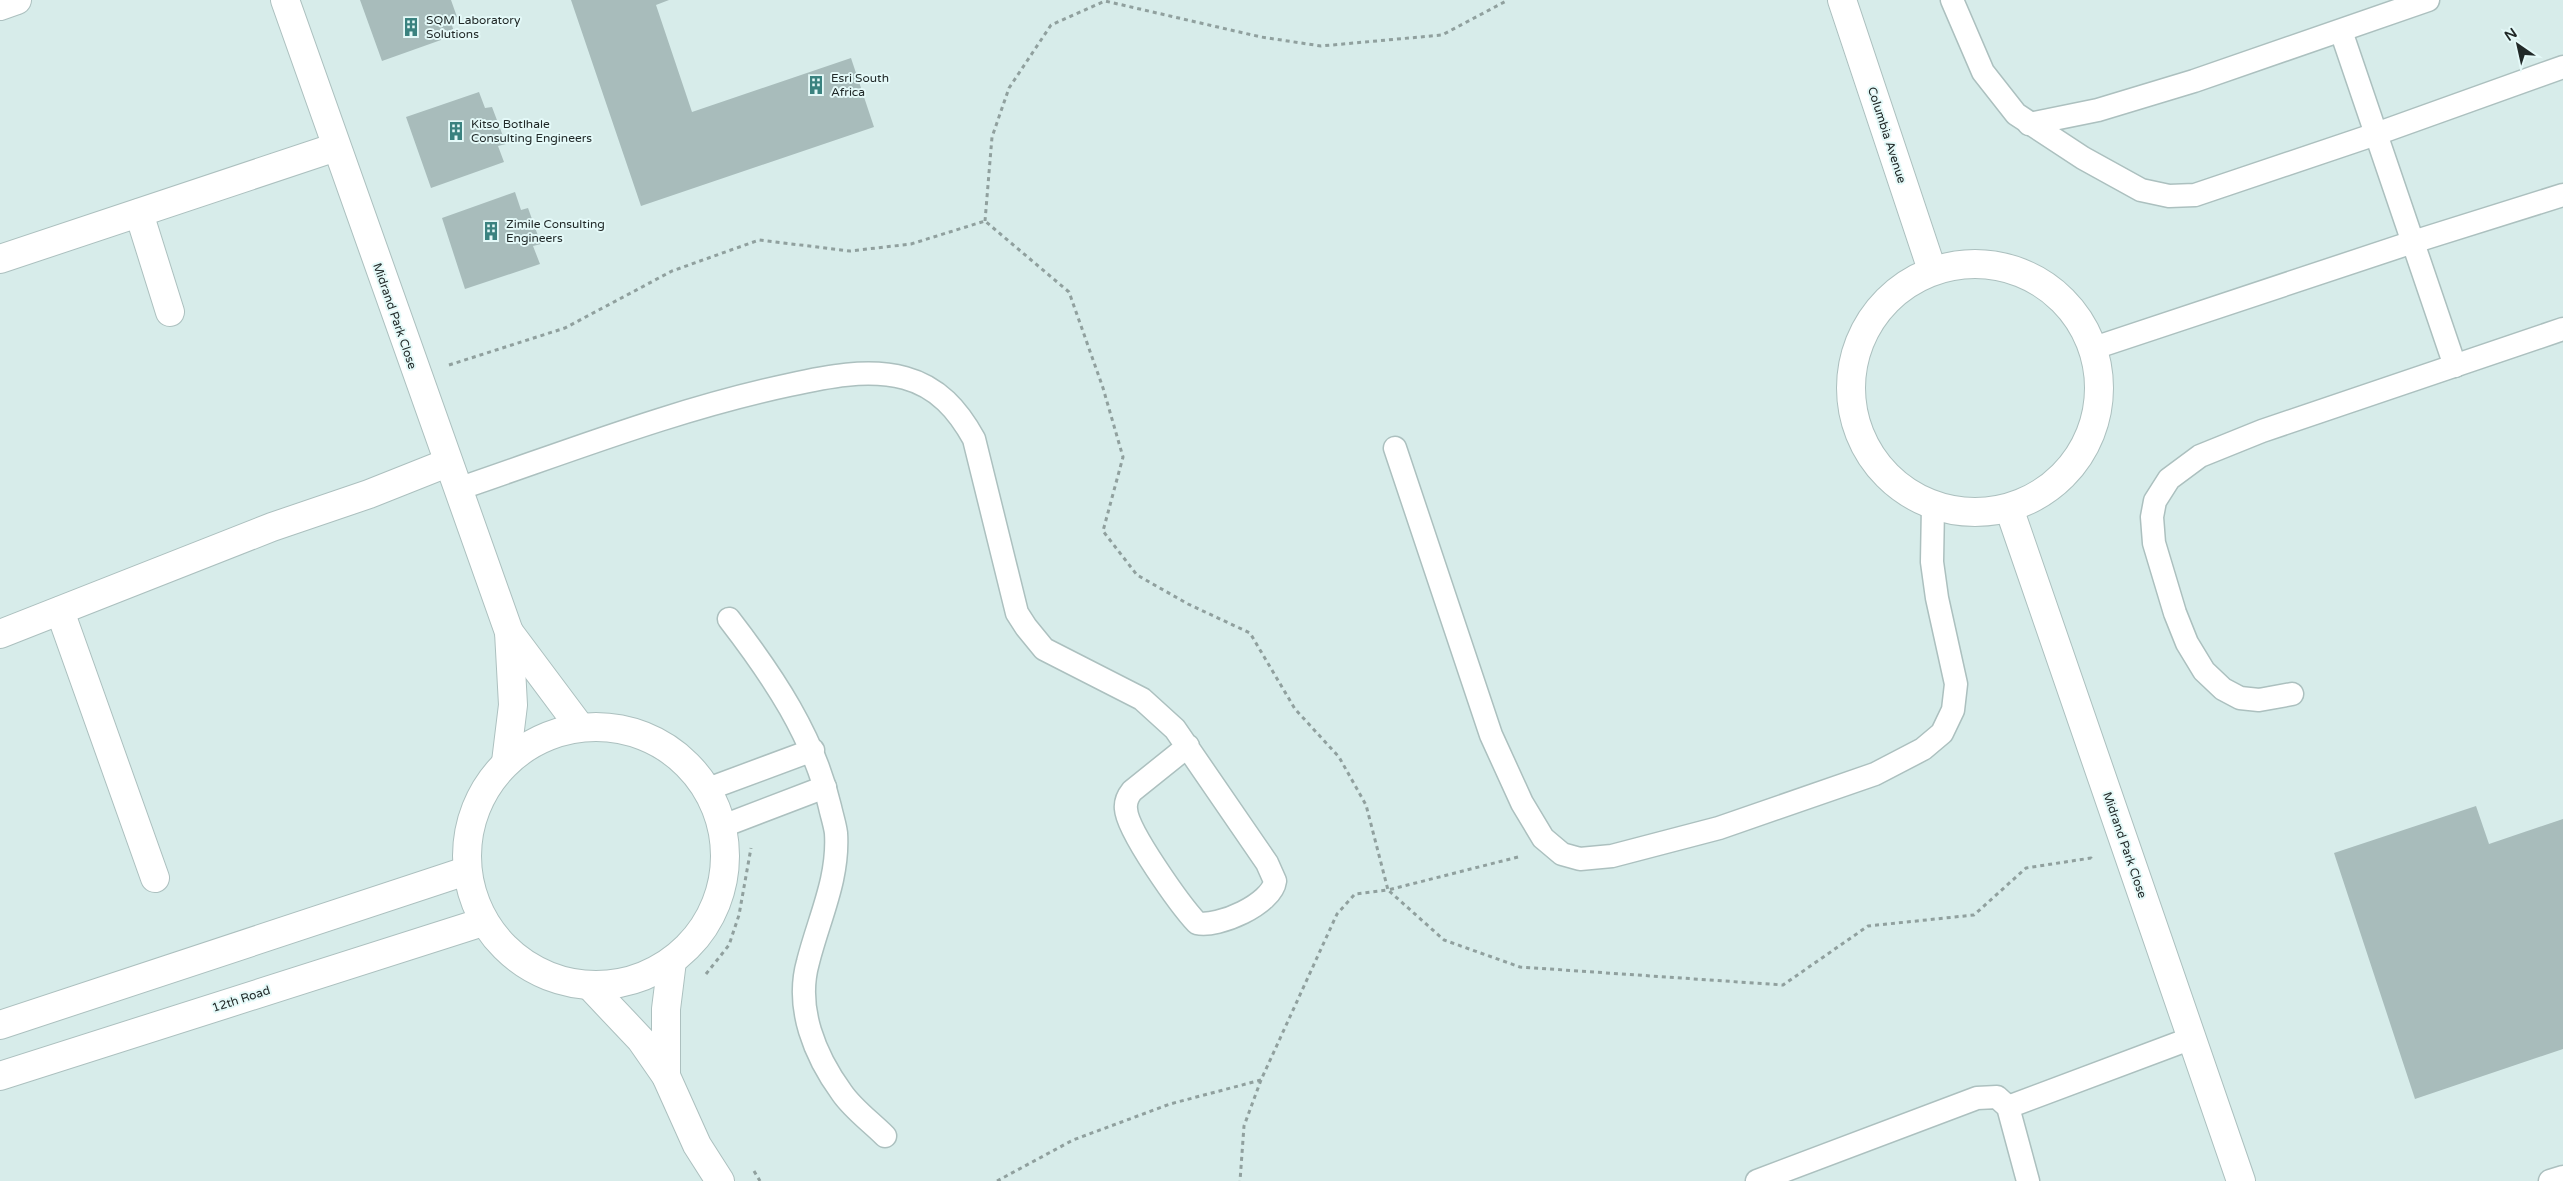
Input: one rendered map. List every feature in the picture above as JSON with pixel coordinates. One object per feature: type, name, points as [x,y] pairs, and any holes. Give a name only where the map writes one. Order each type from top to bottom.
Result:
[{"type":"street","points":[[0,6],[16,0]]},
{"type":"street","name":"Midrand Park Close","points":[[285,0],[416,376],[509,632],[513,704],[506,762]]},
{"type":"street","name":"Columbia Avenue","points":[[1842,0],[1932,270]]},
{"type":"street","points":[[0,259],[336,147]]},
{"type":"street","points":[[139,213],[170,312]]},
{"type":"street","points":[[1971,262],[2011,267],[2047,285],[2076,313],[2094,348],[2100,388],[2094,428],[2074,464],[2045,491],[2008,508],[1970,513],[1933,506],[1899,488],[1872,461],[1855,426],[1849,389],[1855,350],[1871,316],[1898,289],[1932,270],[1971,262]]},
{"type":"street","points":[[0,634],[272,527],[369,494],[447,463]]},
{"type":"street","name":"Midrand Park Close","points":[[2008,508],[2241,1181]]},
{"type":"street","points":[[60,611],[155,878]]},
{"type":"street","name":"Midrand Park Close","points":[[509,632],[580,727]]},
{"type":"street","points":[[580,727],[617,728],[653,739],[684,760],[708,789],[723,826],[726,863],[718,901],[699,934],[672,961],[633,981],[590,986],[548,978],[510,956],[483,922],[466,871],[468,831],[482,794],[506,762],[528,745],[553,734],[580,727]]},
{"type":"street","points":[[0,1025],[466,871]]},
{"type":"street","name":"12th Road","points":[[0,1076],[483,922]]},
{"type":"street","points":[[666,1076],[666,1008],[672,961]]},
{"type":"street","points":[[590,986],[641,1040],[666,1076],[697,1145],[720,1181]]},
{"type":"lane","points":[[1952,0],[1983,72],[2005,102],[2029,124],[2110,174],[2141,190],[2169,196],[2195,195],[2376,134],[2563,67]]},
{"type":"lane","points":[[2029,124],[2098,110],[2341,31],[2428,0]]},
{"type":"lane","points":[[2341,31],[2455,366]]},
{"type":"lane","points":[[2094,348],[2413,242],[2563,195]]},
{"type":"lane","points":[[2292,694],[2259,700],[2240,698],[2223,689],[2204,671],[2187,644],[2175,613],[2154,543],[2152,517],[2155,502],[2169,479],[2200,456],[2262,431],[2563,330]]},
{"type":"lane","points":[[458,489],[618,434],[739,396],[822,378],[872,374],[906,378],[942,397],[960,414],[974,438],[1017,613],[1035,640],[1056,656],[1074,662],[1142,699],[1175,729],[1188,746],[1267,863],[1275,885],[1258,903],[1217,924],[1198,923],[1184,909],[1134,831],[1125,810],[1126,799],[1132,790],[1188,746]]},
{"type":"lane","points":[[1395,448],[1491,735],[1522,802],[1543,838],[1562,854],[1580,859],[1612,856],[1719,828],[1875,774],[1923,749],[1942,733],[1953,710],[1956,684],[1937,598],[1932,562],[1933,506]]},
{"type":"lane","points":[[729,619],[782,695],[813,750],[825,787],[836,832],[835,873],[807,963],[805,994],[809,1032],[820,1058],[842,1094],[884,1136]]},
{"type":"lane","points":[[708,789],[813,750]]},
{"type":"lane","points":[[723,826],[825,787]]},
{"type":"lane","points":[[2008,1107],[2192,1038]]},
{"type":"lane","points":[[1757,1181],[1977,1098],[1997,1097],[2008,1107],[2028,1181]]},
{"type":"lane","points":[[2550,1181],[2563,1177]]},
{"type":"path","points":[[986,221],[992,137],[1009,88],[1051,25],[1106,1],[1261,37],[1321,46],[1442,35],[1508,0]]},
{"type":"path","points":[[416,376],[565,328],[672,271],[759,240],[850,251],[911,244],[986,221]]},
{"type":"path","points":[[986,221],[1069,292],[1104,388],[1124,457],[1103,531],[1137,575],[1188,604],[1250,633],[1295,709],[1339,757],[1366,805],[1388,890],[1444,940],[1520,967],[1783,986],[1868,926],[1974,914],[2026,868],[2090,858],[2095,865]]},
{"type":"path","points":[[703,982],[729,945],[739,915],[752,845],[749,815]]},
{"type":"path","points":[[1240,1181],[1244,1126],[1261,1080],[1338,914],[1355,894],[1388,890],[1555,848]]},
{"type":"path","points":[[997,1181],[1073,1140],[1170,1104],[1261,1080]]},
{"type":"path","points":[[750,1165],[760,1181]]},
{"type":"building","name":"SQM Laboratory Solutions","points":[[360,0],[451,0],[457,17],[450,19],[455,35],[382,61]]},
{"type":"building","name":"Esri South Africa","points":[[571,0],[669,0],[656,5],[692,112],[851,58],[874,127],[641,206]]},
{"type":"building","name":"Kitso Botlhale Consulting Engineers","points":[[479,92],[485,108],[492,107],[506,144],[498,146],[504,162],[431,188],[406,117]]},
{"type":"building","name":"Zimile Consulting Engineers","points":[[515,192],[521,210],[528,208],[541,244],[533,246],[540,264],[465,289],[442,218]]},
{"type":"building","points":[[2476,806],[2489,844],[2563,819],[2563,1049],[2415,1099],[2334,853]]},
{"type":"place","name":"SQM Laboratory Solutions","points":[[411,27]]},
{"type":"place","name":"Esri South Africa","points":[[816,85]]},
{"type":"place","name":"Kitso Botlhale Consulting Engineers","points":[[456,131]]},
{"type":"place","name":"Zimile Consulting Engineers","points":[[491,231]]}]
